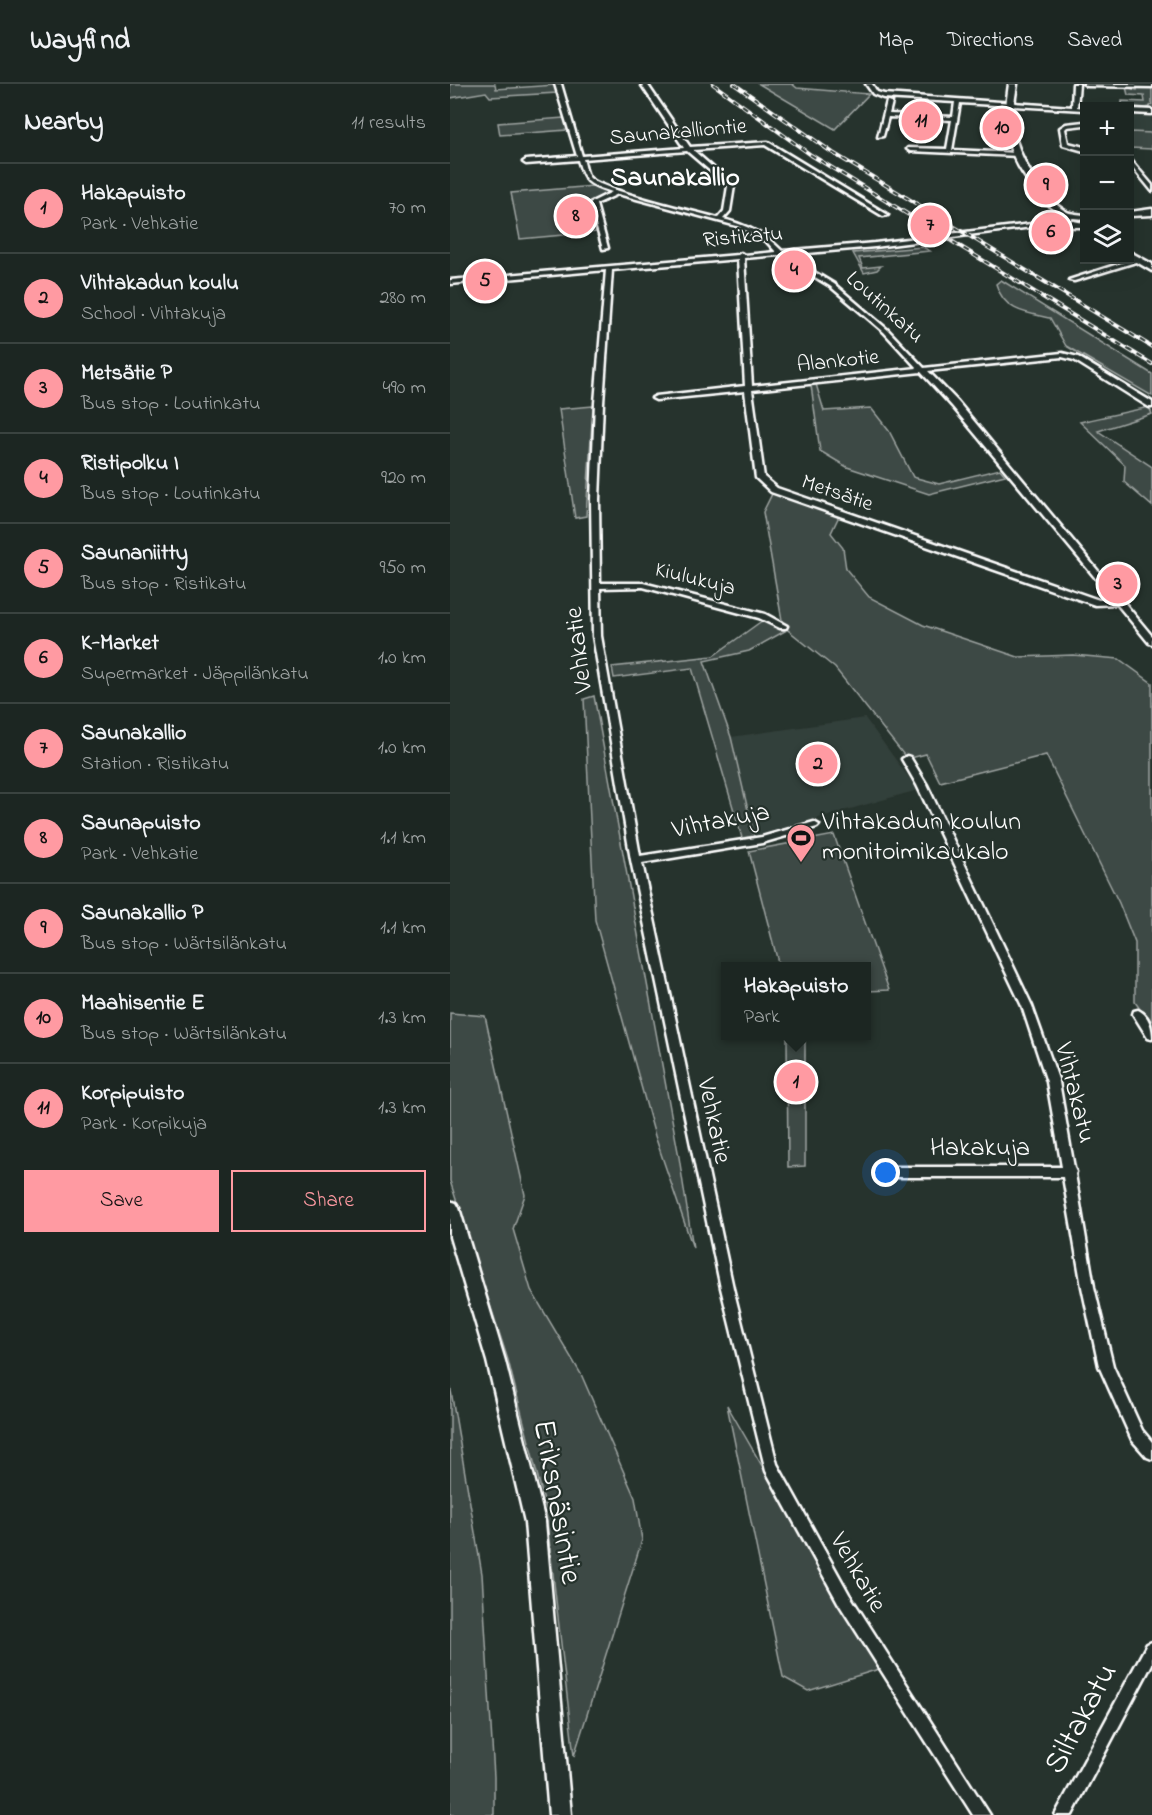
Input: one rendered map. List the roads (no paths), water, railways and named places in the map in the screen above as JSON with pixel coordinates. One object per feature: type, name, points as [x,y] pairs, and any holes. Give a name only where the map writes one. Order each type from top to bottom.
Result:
[{"type":"street","name":"Loutinkatu","points":[[558,84],[586,177],[595,184],[617,192],[721,218],[757,233],[780,252],[792,266],[812,273],[832,285],[886,331],[924,370],[1021,481],[1152,641]]},
{"type":"street","points":[[644,84],[688,149],[731,186],[727,211],[721,218]]},
{"type":"street","points":[[869,84],[875,93],[883,96],[1080,109]]},
{"type":"street","points":[[1013,84],[1010,132],[1017,155],[1052,204],[1065,218],[1080,222]]},
{"type":"street","points":[[1074,108],[1076,84]]},
{"type":"street","points":[[1087,84],[1152,85]]},
{"type":"street","points":[[880,136],[889,102]]},
{"type":"street","points":[[949,151],[958,102]]},
{"type":"street","points":[[1134,111],[1152,112]]},
{"type":"street","points":[[886,115],[954,118]]},
{"type":"street","points":[[1080,124],[1066,126],[1062,129],[1065,144],[1080,148]]},
{"type":"street","name":"Saunakalliontie","points":[[526,162],[760,143],[771,145],[885,215]]},
{"type":"street","points":[[910,149],[1017,155]]},
{"type":"street","points":[[1134,166],[1152,189]]},
{"type":"street","points":[[605,248],[592,203],[617,192]]},
{"type":"street","points":[[1134,214],[1152,212]]},
{"type":"street","name":"Ristikatu","points":[[450,282],[929,240],[1065,218]]},
{"type":"street","name":"Metsätie","points":[[741,255],[749,389],[760,478],[774,490],[1098,603],[1119,601]]},
{"type":"street","points":[[1134,258],[1152,268]]},
{"type":"street","points":[[1072,280],[1114,264]]},
{"type":"street","name":"Vehkatie","points":[[609,268],[599,403],[595,585],[597,636],[636,860],[702,1177],[771,1466],[844,1599],[982,1815]]},
{"type":"street","name":"Alankotie","points":[[656,398],[1038,356],[1071,356],[1152,405]]},
{"type":"street","name":"Kiulukuja","points":[[595,585],[643,585],[762,616],[783,626]]},
{"type":"street","name":"Vihtakatu","points":[[906,759],[922,785],[1027,1006],[1053,1082],[1088,1287],[1106,1366],[1137,1435],[1152,1452]]},
{"type":"street","name":"Vihtakuja","points":[[636,860],[762,840],[814,825]]},
{"type":"street","points":[[1138,1014],[1152,1035]]},
{"type":"street","name":"Hakakuja","points":[[891,1172],[1070,1172]]},
{"type":"street","name":"Eriksnäsintie","points":[[450,1208],[496,1361],[535,1522],[560,1815]]},
{"type":"street","name":"Siltakatu","points":[[1063,1815],[1152,1649]]},
{"type":"railway","points":[[713,84],[811,155],[1152,364]]},
{"type":"railway","points":[[734,84],[833,153],[1152,347]]},
{"type":"place","name":"Korpipuisto","points":[[921,121]]},
{"type":"place","name":"Maahisentie E","points":[[1002,128]]},
{"type":"place","name":"Saunakallio P","points":[[1046,185]]},
{"type":"place","name":"Saunapuisto","points":[[576,216]]},
{"type":"place","name":"Saunakallio","points":[[930,225]]},
{"type":"place","name":"K-Market","points":[[1051,232]]},
{"type":"place","name":"Ristipolku I","points":[[794,270]]},
{"type":"place","name":"Saunaniitty","points":[[485,281]]},
{"type":"place","name":"Metsätie P","points":[[1118,584]]},
{"type":"place","name":"Vihtakadun koulu","points":[[818,764]]},
{"type":"place","name":"Vihtakadun koulun monitoimikaukalo","points":[[801,864]]},
{"type":"place","name":"Hakapuisto","points":[[796,1082]]},
{"type":"district","name":"Saunakallio","points":[[675,178]]}]
